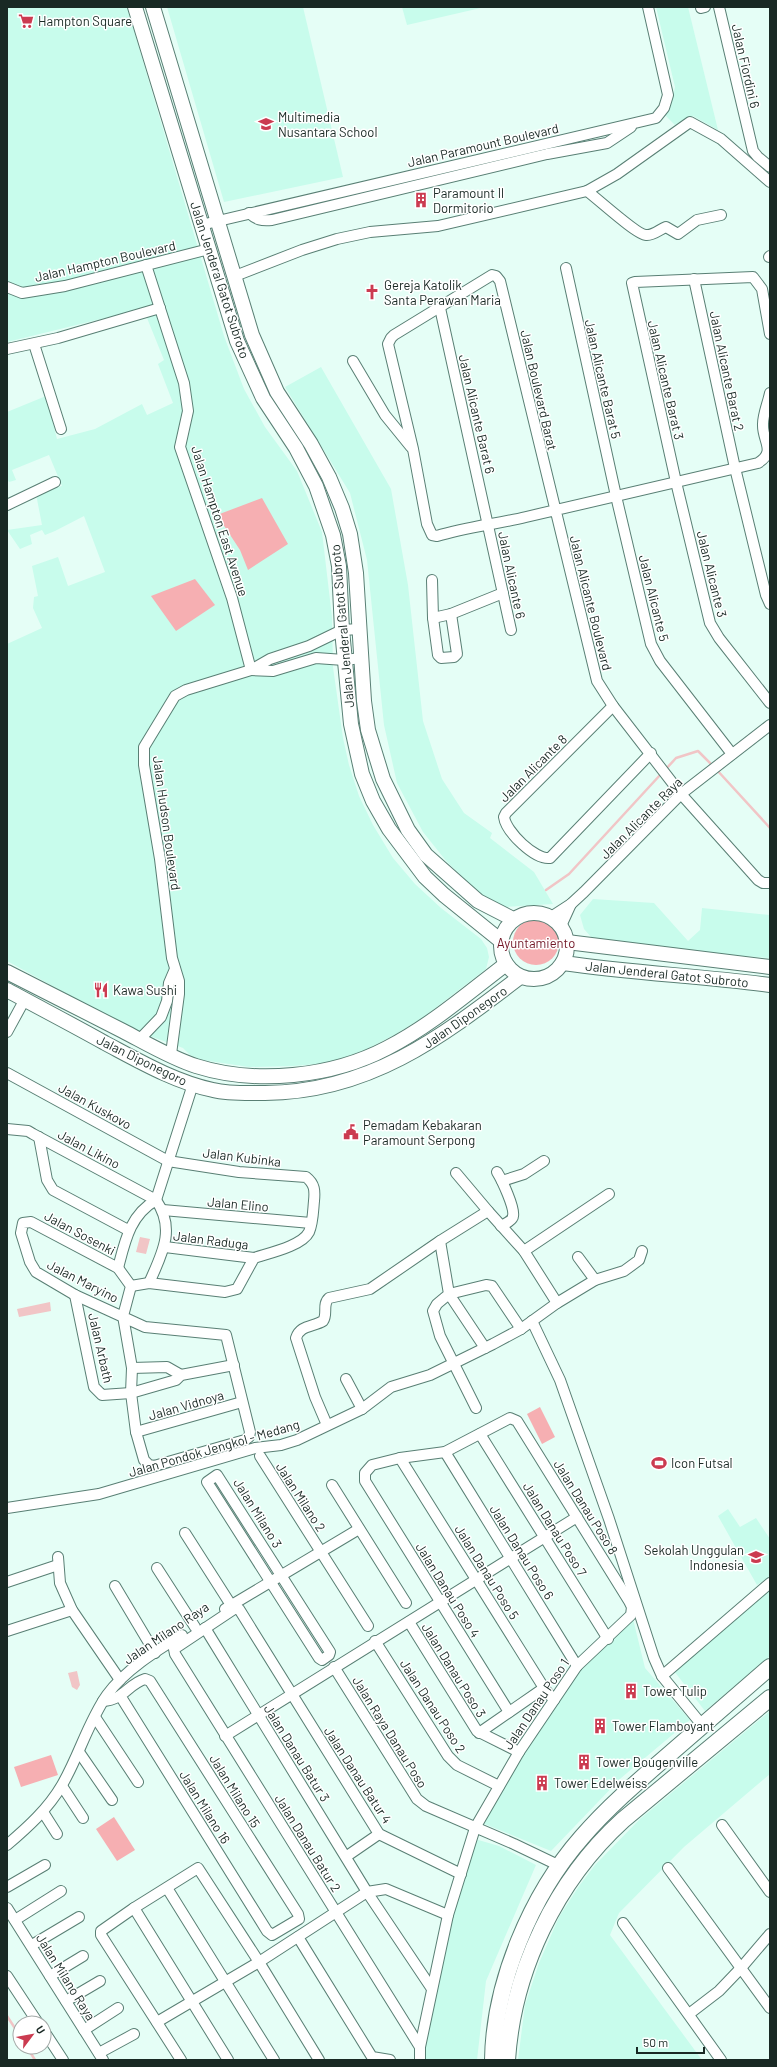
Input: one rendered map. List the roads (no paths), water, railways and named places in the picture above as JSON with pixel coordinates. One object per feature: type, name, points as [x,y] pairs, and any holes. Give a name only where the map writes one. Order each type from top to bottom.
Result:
[{"type":"main road","points":[[507,2060],[502,2030],[503,1990],[514,1953],[535,1908],[560,1866],[581,1838],[604,1813],[702,1725],[770,1667]]},
{"type":"main road","points":[[492,2060],[535,1943],[546,1920],[573,1876],[612,1830],[623,1820],[770,1698]]},
{"type":"street","name":"Jalan Jenderal Gatot Subroto","points":[[135,7],[237,341],[263,398],[296,448],[316,486],[333,535],[339,566],[344,660],[355,746],[362,774],[373,800],[389,829],[425,877],[444,895],[501,941]]},
{"type":"street","name":"Jalan Jenderal Gatot Subroto","points":[[153,7],[252,335],[277,392],[311,444],[329,477],[342,508],[353,553],[360,629],[364,701],[368,730],[374,756],[389,793],[408,830],[426,855],[478,901],[513,919]]},
{"type":"street","name":"Jalan Paramount Boulevard","points":[[201,225],[649,121],[660,114],[664,108],[668,95],[648,7]]},
{"type":"street","name":"Jalan Fiordini 6","points":[[719,7],[755,154],[770,167]]},
{"type":"street","points":[[235,276],[302,250],[337,239],[370,232],[438,226],[587,191],[617,174],[690,122],[721,139],[770,182]]},
{"type":"street","points":[[587,191],[635,230],[645,235],[651,234],[666,227],[678,234],[697,220],[721,215]]},
{"type":"street","name":"Jalan Hampton Boulevard","points":[[7,287],[22,293],[65,286],[209,249]]},
{"type":"street","name":"Jalan Hampton East Avenue","points":[[146,265],[184,383],[188,411],[180,447],[232,598],[251,670]]},
{"type":"street","name":"Jalan Alicante Barat 5","points":[[566,268],[616,496]]},
{"type":"street","name":"Jalan Boulevard Barat","points":[[440,308],[492,275],[496,276],[500,281],[555,511]]},
{"type":"street","points":[[694,279],[752,277],[762,289],[770,334]]},
{"type":"street","name":"Jalan Alicante Barat 3","points":[[676,482],[632,283],[694,279]]},
{"type":"street","name":"Jalan Alicante Barat 2","points":[[694,279],[735,468],[766,595],[770,604]]},
{"type":"street","points":[[7,349],[34,344],[160,308]]},
{"type":"street","points":[[440,308],[391,338],[388,344],[413,449],[427,524],[432,534],[437,536],[555,511],[758,463],[765,459],[769,453],[769,444],[763,424],[770,393]]},
{"type":"street","name":"Jalan Alicante Barat 6","points":[[440,308],[488,526]]},
{"type":"street","points":[[34,344],[61,429]]},
{"type":"street","points":[[353,361],[385,415],[413,449]]},
{"type":"street","points":[[7,505],[55,482]]},
{"type":"street","name":"Jalan Alicante 3","points":[[676,482],[710,623],[719,638],[770,703]]},
{"type":"street","name":"Jalan Alicante 5","points":[[616,496],[651,644],[655,653],[729,756]]},
{"type":"street","name":"Jalan Alicante Boulevard","points":[[555,511],[594,674],[600,688],[681,794],[758,880],[763,883],[770,883]]},
{"type":"street","name":"Jalan Alicante 6","points":[[488,526],[511,630]]},
{"type":"street","points":[[432,580],[433,618],[438,655],[440,658],[454,657],[457,654],[451,614]]},
{"type":"street","points":[[433,618],[451,614],[503,593]]},
{"type":"street","points":[[342,630],[360,629]]},
{"type":"street","name":"Jalan Hudson Boulevard","points":[[171,1054],[179,994],[178,981],[165,913],[160,859],[144,765],[144,747],[175,696],[186,690],[251,670],[270,659],[309,646],[342,630]]},
{"type":"street","name":"Jalan Hudson Boulevard","points":[[251,670],[272,672],[316,658],[344,660],[362,658]]},
{"type":"street","name":"Jalan Alicante 8","points":[[613,706],[506,812],[504,818],[509,830],[538,857],[550,858],[651,753]]},
{"type":"street","name":"Jalan Alicante Raya","points":[[556,921],[681,794],[770,725]]},
{"type":"street","points":[[538,912],[556,921],[568,942],[567,953],[563,963],[552,975],[536,980],[520,977],[506,964],[501,953],[501,941],[505,929],[513,919],[525,913],[538,912]]},
{"type":"street","name":"Jalan Jenderal Gatot Subroto","points":[[568,942],[770,967]]},
{"type":"street","name":"Jalan Jenderal Gatot Subroto","points":[[563,963],[615,970],[770,985]]},
{"type":"street","name":"Jalan Diponegoro","points":[[7,972],[139,1040],[195,1066],[256,1076],[318,1071],[357,1061],[381,1051],[399,1042],[506,964]]},
{"type":"street","name":"Jalan Hudson Boulevard","points":[[139,1040],[161,1017],[168,1001],[169,983],[175,969]]},
{"type":"street","name":"Jalan Diponegoro","points":[[7,990],[130,1056],[193,1084],[214,1090],[255,1093],[308,1091],[375,1072],[408,1056],[461,1022],[520,977]]},
{"type":"street","points":[[7,1032],[25,1000]]},
{"type":"street","points":[[130,1056],[139,1040]]},
{"type":"street","name":"Jalan Kuskovo","points":[[8,1073],[168,1161]]},
{"type":"street","points":[[255,1093],[256,1076]]},
{"type":"street","points":[[118,1268],[128,1230],[146,1206],[156,1200],[193,1084]]},
{"type":"street","name":"Jalan Likino","points":[[7,1129],[28,1132],[39,1137],[156,1200]]},
{"type":"street","points":[[39,1137],[47,1180],[53,1190],[128,1230]]},
{"type":"street","name":"Jalan Kubinka","points":[[168,1161],[238,1172],[306,1177],[312,1181],[315,1190],[311,1223]]},
{"type":"street","points":[[502,1181],[524,1174],[544,1161]]},
{"type":"street","points":[[497,1172],[502,1181],[514,1217],[501,1226]]},
{"type":"street","points":[[456,1173],[524,1251],[557,1303]]},
{"type":"street","points":[[524,1251],[609,1194]]},
{"type":"street","points":[[149,1282],[165,1247],[166,1225],[163,1210],[156,1200]]},
{"type":"street","name":"Jalan Elino","points":[[163,1210],[311,1223]]},
{"type":"street","points":[[327,1425],[314,1397],[296,1338],[298,1332],[302,1328],[323,1321],[325,1318],[326,1301],[329,1298],[370,1289],[440,1241],[488,1211]]},
{"type":"street","name":"Jalan Sosenki","points":[[32,1267],[20,1233],[23,1223],[31,1222],[118,1268],[131,1286]]},
{"type":"street","points":[[123,1316],[131,1286],[149,1282],[225,1292],[237,1289],[254,1258],[297,1243],[305,1238],[309,1232],[311,1223]]},
{"type":"street","points":[[440,1241],[449,1294],[485,1348]]},
{"type":"street","name":"Jalan Raduga","points":[[165,1247],[254,1258]]},
{"type":"street","name":"Jalan Pondok Jengkol - Medang","points":[[7,1508],[99,1494],[255,1448],[290,1443],[362,1409],[391,1387],[430,1375],[521,1329],[557,1303],[595,1280],[624,1270],[639,1260],[642,1251]]},
{"type":"street","points":[[578,1257],[595,1280]]},
{"type":"street","name":"Jalan Maryino","points":[[32,1267],[75,1295],[123,1316],[135,1324],[145,1327],[223,1333],[228,1338],[234,1365]]},
{"type":"street","points":[[476,1408],[440,1336],[433,1311],[437,1304],[449,1294],[486,1285],[492,1286],[521,1329]]},
{"type":"street","name":"Jalan Arbath","points":[[75,1295],[94,1387],[102,1395],[131,1393],[132,1368],[123,1316]]},
{"type":"street","points":[[532,1321],[560,1380],[609,1519],[654,1658],[662,1676],[702,1725]]},
{"type":"street","points":[[234,1365],[250,1432],[249,1437],[244,1440],[154,1466],[149,1465],[144,1460],[136,1432],[131,1393],[176,1380],[181,1375],[234,1365]]},
{"type":"street","points":[[132,1368],[167,1367],[181,1375]]},
{"type":"street","points":[[346,1379],[362,1409]]},
{"type":"street","name":"Jalan Vidnoya","points":[[136,1432],[242,1402]]},
{"type":"street","name":"Jalan Danau Poso 8","points":[[480,1434],[510,1418],[517,1421],[632,1607]]},
{"type":"street","points":[[400,1458],[445,1452],[480,1434]]},
{"type":"street","name":"Jalan Danau Poso 7","points":[[480,1434],[608,1639]]},
{"type":"street","name":"Jalan Danau Poso 6","points":[[445,1452],[577,1666]]},
{"type":"street","name":"Jalan Milano 2","points":[[260,1456],[368,1626]]},
{"type":"street","name":"Jalan Danau Poso 4","points":[[400,1458],[372,1465],[365,1473],[365,1480],[509,1712]]},
{"type":"street","name":"Jalan Danau Poso 5","points":[[400,1458],[544,1688],[554,1700]]},
{"type":"street","name":"Jalan Milano 3","points":[[271,1581],[207,1481],[219,1476],[281,1575]]},
{"type":"street","points":[[332,1485],[406,1603]]},
{"type":"street","points":[[225,1736],[376,1641],[440,1603],[510,1557],[577,1517]]},
{"type":"street","points":[[200,1628],[234,1609],[271,1581],[359,1529]]},
{"type":"street","name":"Jalan Danau Batur 4","points":[[185,1533],[235,1607],[379,1834],[462,1874]]},
{"type":"street","points":[[7,1582],[58,1561],[60,1583],[72,1610],[120,1680]]},
{"type":"street","name":"Jalan Danau Batur 3","points":[[157,1568],[200,1628],[259,1716],[347,1856],[367,1892],[432,1989]]},
{"type":"street","points":[[271,1581],[319,1658],[322,1660],[329,1655],[330,1652],[281,1575]]},
{"type":"street","points":[[662,1676],[770,1583]]},
{"type":"street","points":[[115,1586],[154,1653]]},
{"type":"street","name":"Jalan Danau Poso 1","points":[[420,2060],[420,2047],[448,1915],[462,1874],[475,1828],[519,1752],[577,1666],[608,1639],[631,1616],[632,1607]]},
{"type":"street","points":[[8,1631],[72,1610]]},
{"type":"street","name":"Jalan Danau Poso 3","points":[[409,1622],[479,1733],[519,1752]]},
{"type":"street","name":"Jalan Danau Batur 2","points":[[200,1628],[177,1646],[174,1651],[225,1736],[420,2047]]},
{"type":"street","name":"Jalan Milano Raya","points":[[7,1844],[43,1812],[62,1786],[103,1701],[120,1680],[154,1653],[200,1628]]},
{"type":"street","name":"Jalan Danau Poso 2","points":[[376,1641],[448,1756],[458,1765],[499,1786]]},
{"type":"street","name":"Jalan Raya Danau Poso","points":[[334,1667],[417,1799],[426,1806],[560,1866]]},
{"type":"street","name":"Jalan Milano 15","points":[[121,1697],[140,1680],[145,1678],[150,1681],[298,1914],[299,1919],[272,1935],[267,1932]]},
{"type":"street","points":[[479,1733],[544,1688]]},
{"type":"street","points":[[103,1701],[111,1701],[121,1697]]},
{"type":"street","name":"Jalan Milano 16","points":[[121,1697],[267,1932]]},
{"type":"street","points":[[95,1717],[138,1782]]},
{"type":"street","points":[[79,1752],[112,1800]]},
{"type":"street","points":[[62,1786],[83,1818]]},
{"type":"street","points":[[43,1812],[57,1834]]},
{"type":"street","points":[[722,1825],[770,1892]]},
{"type":"street","points":[[347,1856],[379,1834]]},
{"type":"street","points":[[7,1887],[45,1865]]},
{"type":"street","points":[[181,2060],[101,1935],[102,1928],[198,1868],[259,1962],[319,2060]]},
{"type":"street","points":[[668,1868],[770,2008]]},
{"type":"street","points":[[166,1888],[274,2060]]},
{"type":"street","points":[[157,2022],[259,1962],[337,1913],[367,1892],[386,1889],[448,1915]]},
{"type":"street","points":[[16,1920],[61,1891]]},
{"type":"street","name":"Jalan Milano Raya","points":[[7,1908],[32,1945],[101,2057]]},
{"type":"street","points":[[134,1908],[228,2060]]},
{"type":"street","points":[[32,1945],[79,1917]]},
{"type":"street","points":[[623,1923],[721,2060]]},
{"type":"street","points":[[688,2014],[719,1991],[770,1934]]},
{"type":"street","points":[[298,1937],[372,2057],[390,2060]]},
{"type":"street","points":[[50,1976],[83,1956]]},
{"type":"street","points":[[7,1976],[33,2015]]},
{"type":"street","points":[[66,2001],[100,1981]]},
{"type":"street","points":[[84,2030],[118,2008]]},
{"type":"street","points":[[101,2057],[134,2034]]},
{"type":"street","points":[[52,2043],[63,2060]]},
{"type":"waterway","points":[[666,769],[676,758],[698,751],[713,766]]},
{"type":"waterway","points":[[716,769],[770,828]]},
{"type":"waterway","points":[[546,890],[569,874],[661,774]]},
{"type":"waterway","points":[[7,2016],[12,2024]]},
{"type":"waterway","points":[[32,2055],[35,2060]]},
{"type":"place","name":"Hampton Square","points":[[26,21]]},
{"type":"place","name":"Multimedia Nusantara School","points":[[266,124]]},
{"type":"place","name":"Paramount Il Dormitorio","points":[[421,200]]},
{"type":"place","name":"Gereja Katolik Santa Perawan Maria","points":[[372,292]]},
{"type":"place","name":"Kawa Sushi","points":[[101,990]]},
{"type":"place","name":"Pemadam Kebakaran Paramount Serpong","points":[[351,1132]]},
{"type":"place","name":"Icon Futsal","points":[[659,1463]]},
{"type":"place","name":"Sekolah Unggulan Indonesia","points":[[756,1557]]},
{"type":"place","name":"Tower Tulip","points":[[631,1691]]},
{"type":"place","name":"Tower Flamboyant","points":[[600,1726]]},
{"type":"place","name":"Tower Bougenville","points":[[584,1762]]},
{"type":"place","name":"Tower Edelweiss","points":[[542,1783]]},
{"type":"park label","name":"Ayuntamiento","points":[[536,943]]}]
